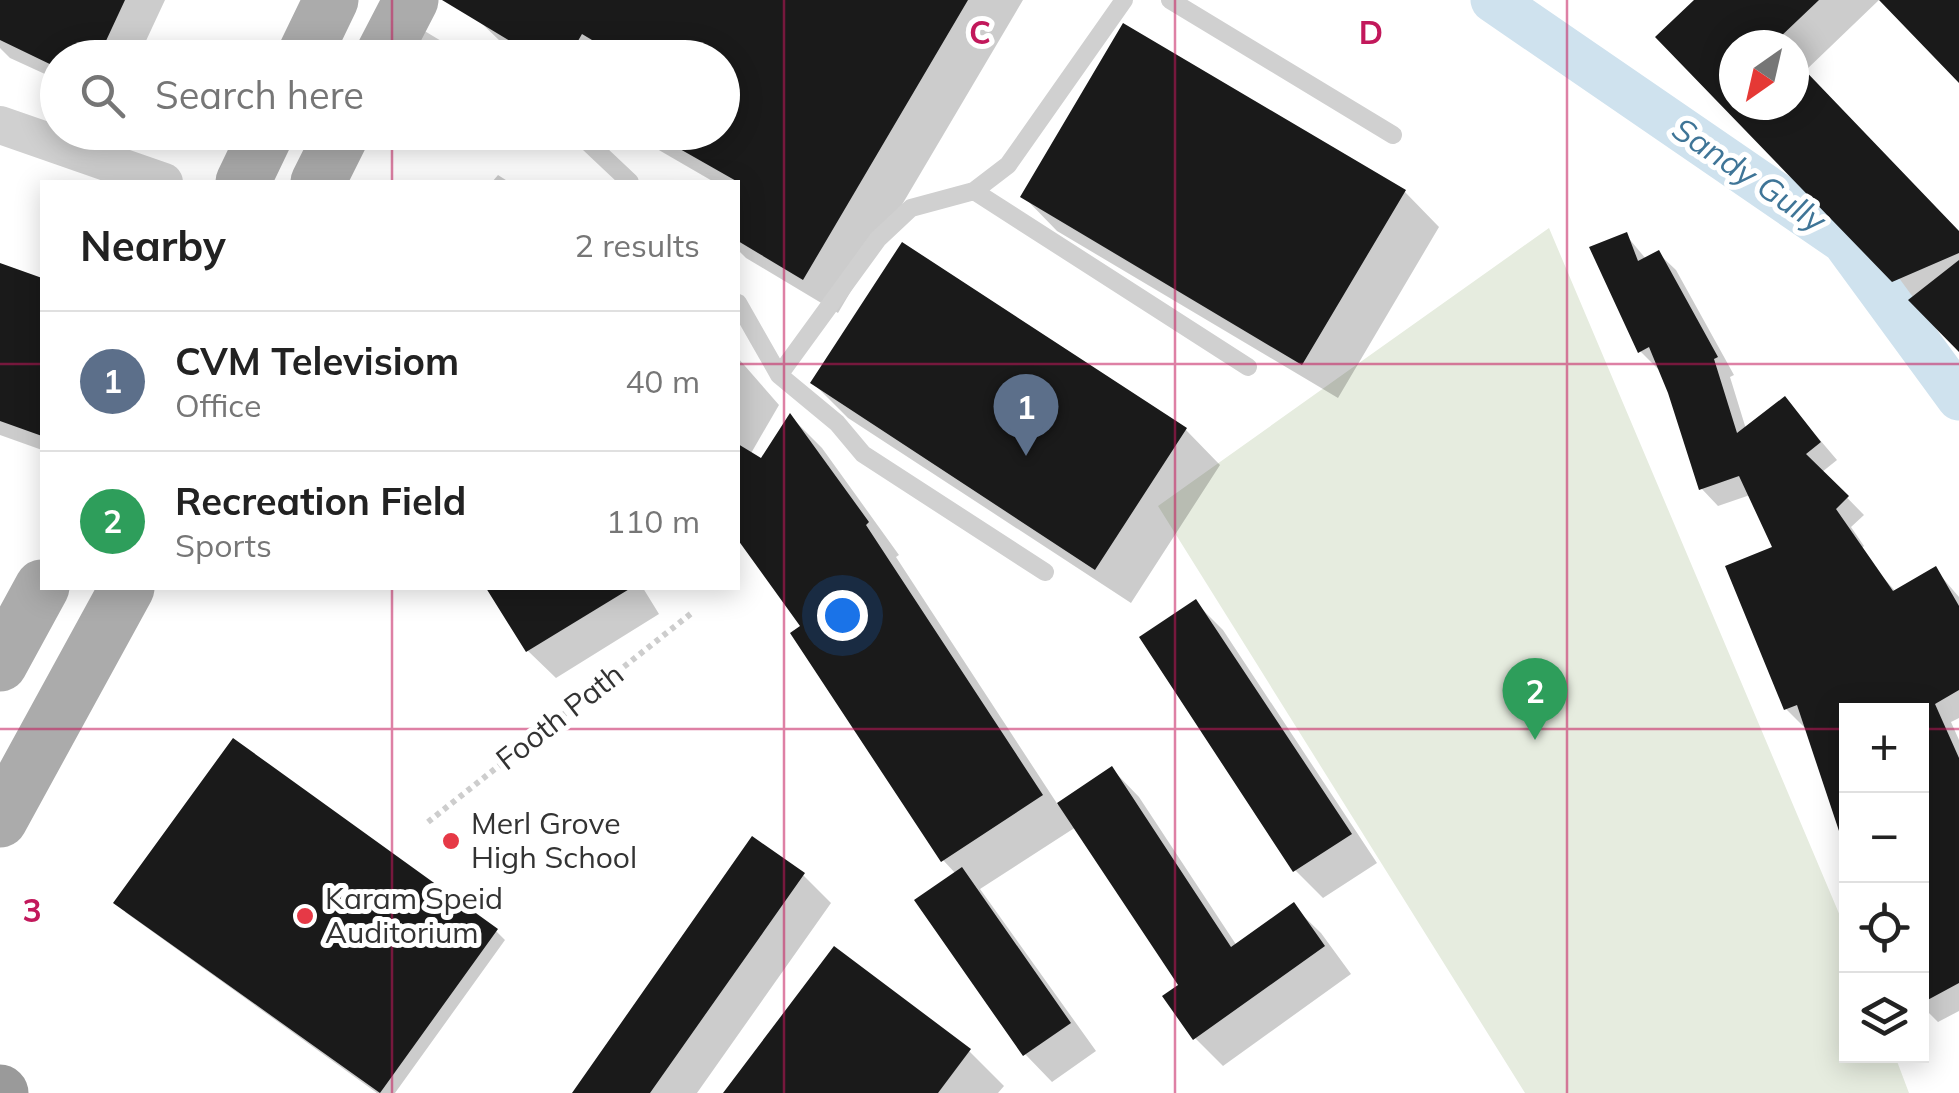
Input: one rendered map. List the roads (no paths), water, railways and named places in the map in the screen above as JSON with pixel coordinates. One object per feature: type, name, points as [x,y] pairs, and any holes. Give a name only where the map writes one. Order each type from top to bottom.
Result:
[{"type":"main road","points":[[312,40],[331,0]]},
{"type":"main road","points":[[243,180],[258,150]]},
{"type":"main road","points":[[319,180],[334,150]]},
{"type":"main road","points":[[0,664],[40,590]]},
{"type":"main road","points":[[0,820],[126,590]]},
{"type":"street","points":[[0,125],[40,139]]},
{"type":"street","points":[[72,150],[158,180]]},
{"type":"lane","points":[[779,375],[878,238],[911,208],[974,190],[1008,165],[1124,0]]},
{"type":"lane","points":[[1170,0],[1393,135]]},
{"type":"lane","points":[[396,28],[418,40]]},
{"type":"lane","points":[[596,150],[628,180]]},
{"type":"lane","points":[[974,190],[1248,367]]},
{"type":"lane","points":[[740,307],[779,375],[838,423],[863,454],[1046,572]]},
{"type":"waterway","name":"Sandy Gully","points":[[1493,0],[1844,241],[1959,398]]},
{"type":"place","name":"CVM Televisiom","points":[[1026,456]]},
{"type":"place","name":"Recreation Field","points":[[1535,740]]},
{"type":"place","name":"Merl Grove High School","points":[[451,841]]},
{"type":"place","name":"Karam Speid Auditorium","points":[[305,916]]}]
